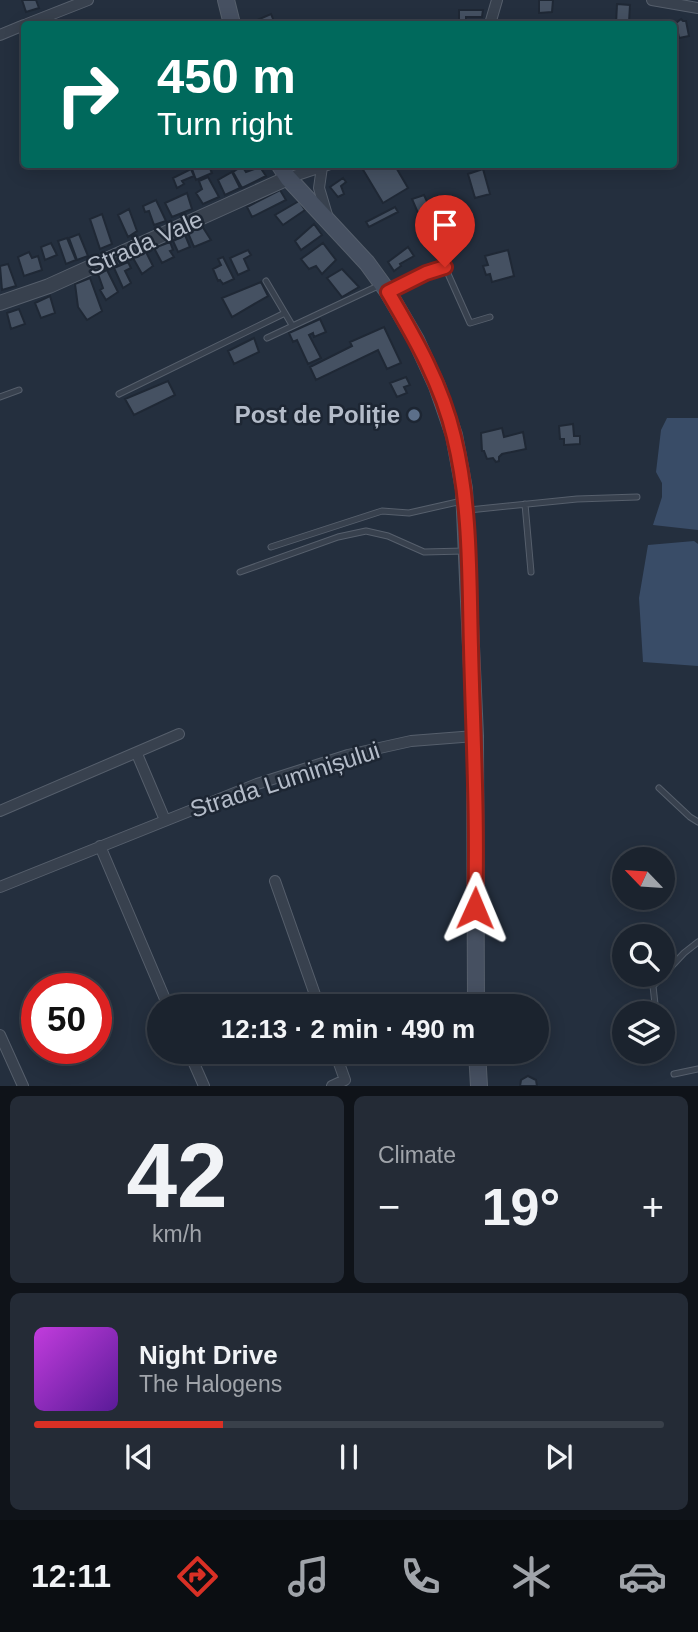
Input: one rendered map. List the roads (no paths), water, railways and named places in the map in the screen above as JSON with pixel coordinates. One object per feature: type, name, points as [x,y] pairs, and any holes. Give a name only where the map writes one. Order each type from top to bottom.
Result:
[{"type":"main road","points":[[226,0],[231,21]]},
{"type":"main road","points":[[284,171],[368,263],[385,288],[416,340],[437,386],[454,435],[465,505],[475,736],[475,994]]},
{"type":"main road","points":[[478,1064],[479,1086]]},
{"type":"street","points":[[36,21],[88,0]]},
{"type":"street","points":[[491,21],[497,0]]},
{"type":"street","points":[[652,0],[698,8]]},
{"type":"street","points":[[0,35],[21,27]]},
{"type":"street","points":[[284,171],[309,168]]},
{"type":"street","points":[[325,168],[319,188],[332,224]]},
{"type":"street","name":"Strada Vale","points":[[0,303],[49,286],[284,171]]},
{"type":"street","points":[[0,811],[179,734]]},
{"type":"street","name":"Strada Luminișului","points":[[0,887],[257,784],[348,755],[411,741],[475,736]]},
{"type":"street","points":[[137,754],[165,820]]},
{"type":"street","points":[[100,846],[163,994]]},
{"type":"street","points":[[275,881],[315,994]]},
{"type":"street","points":[[1,1039],[23,1086]]},
{"type":"street","points":[[194,1064],[204,1086]]},
{"type":"street","points":[[332,1086],[345,1080],[339,1064]]},
{"type":"lane","points":[[267,338],[292,325],[445,267],[470,323],[490,317]]},
{"type":"lane","points":[[266,281],[292,325]]},
{"type":"lane","points":[[119,394],[285,313]]},
{"type":"lane","points":[[0,397],[19,390]]},
{"type":"lane","points":[[271,547],[382,511],[408,513],[465,505],[636,497]]},
{"type":"lane","points":[[525,504],[531,572]]},
{"type":"lane","points":[[240,572],[338,537],[366,531],[388,536],[424,552],[468,551]]},
{"type":"lane","points":[[659,788],[698,822]]},
{"type":"lane","points":[[655,1001],[653,986],[698,942]]},
{"type":"lane","points":[[674,1074],[698,1069]]},
{"type":"water","points":[[667,418],[698,418],[698,530],[653,525],[662,497],[662,483],[656,472],[661,430]]},
{"type":"water","points":[[694,541],[698,544],[698,666],[643,662],[639,598],[648,545]]},
{"type":"place","name":"Post de Poliție","points":[[414,415]]}]
